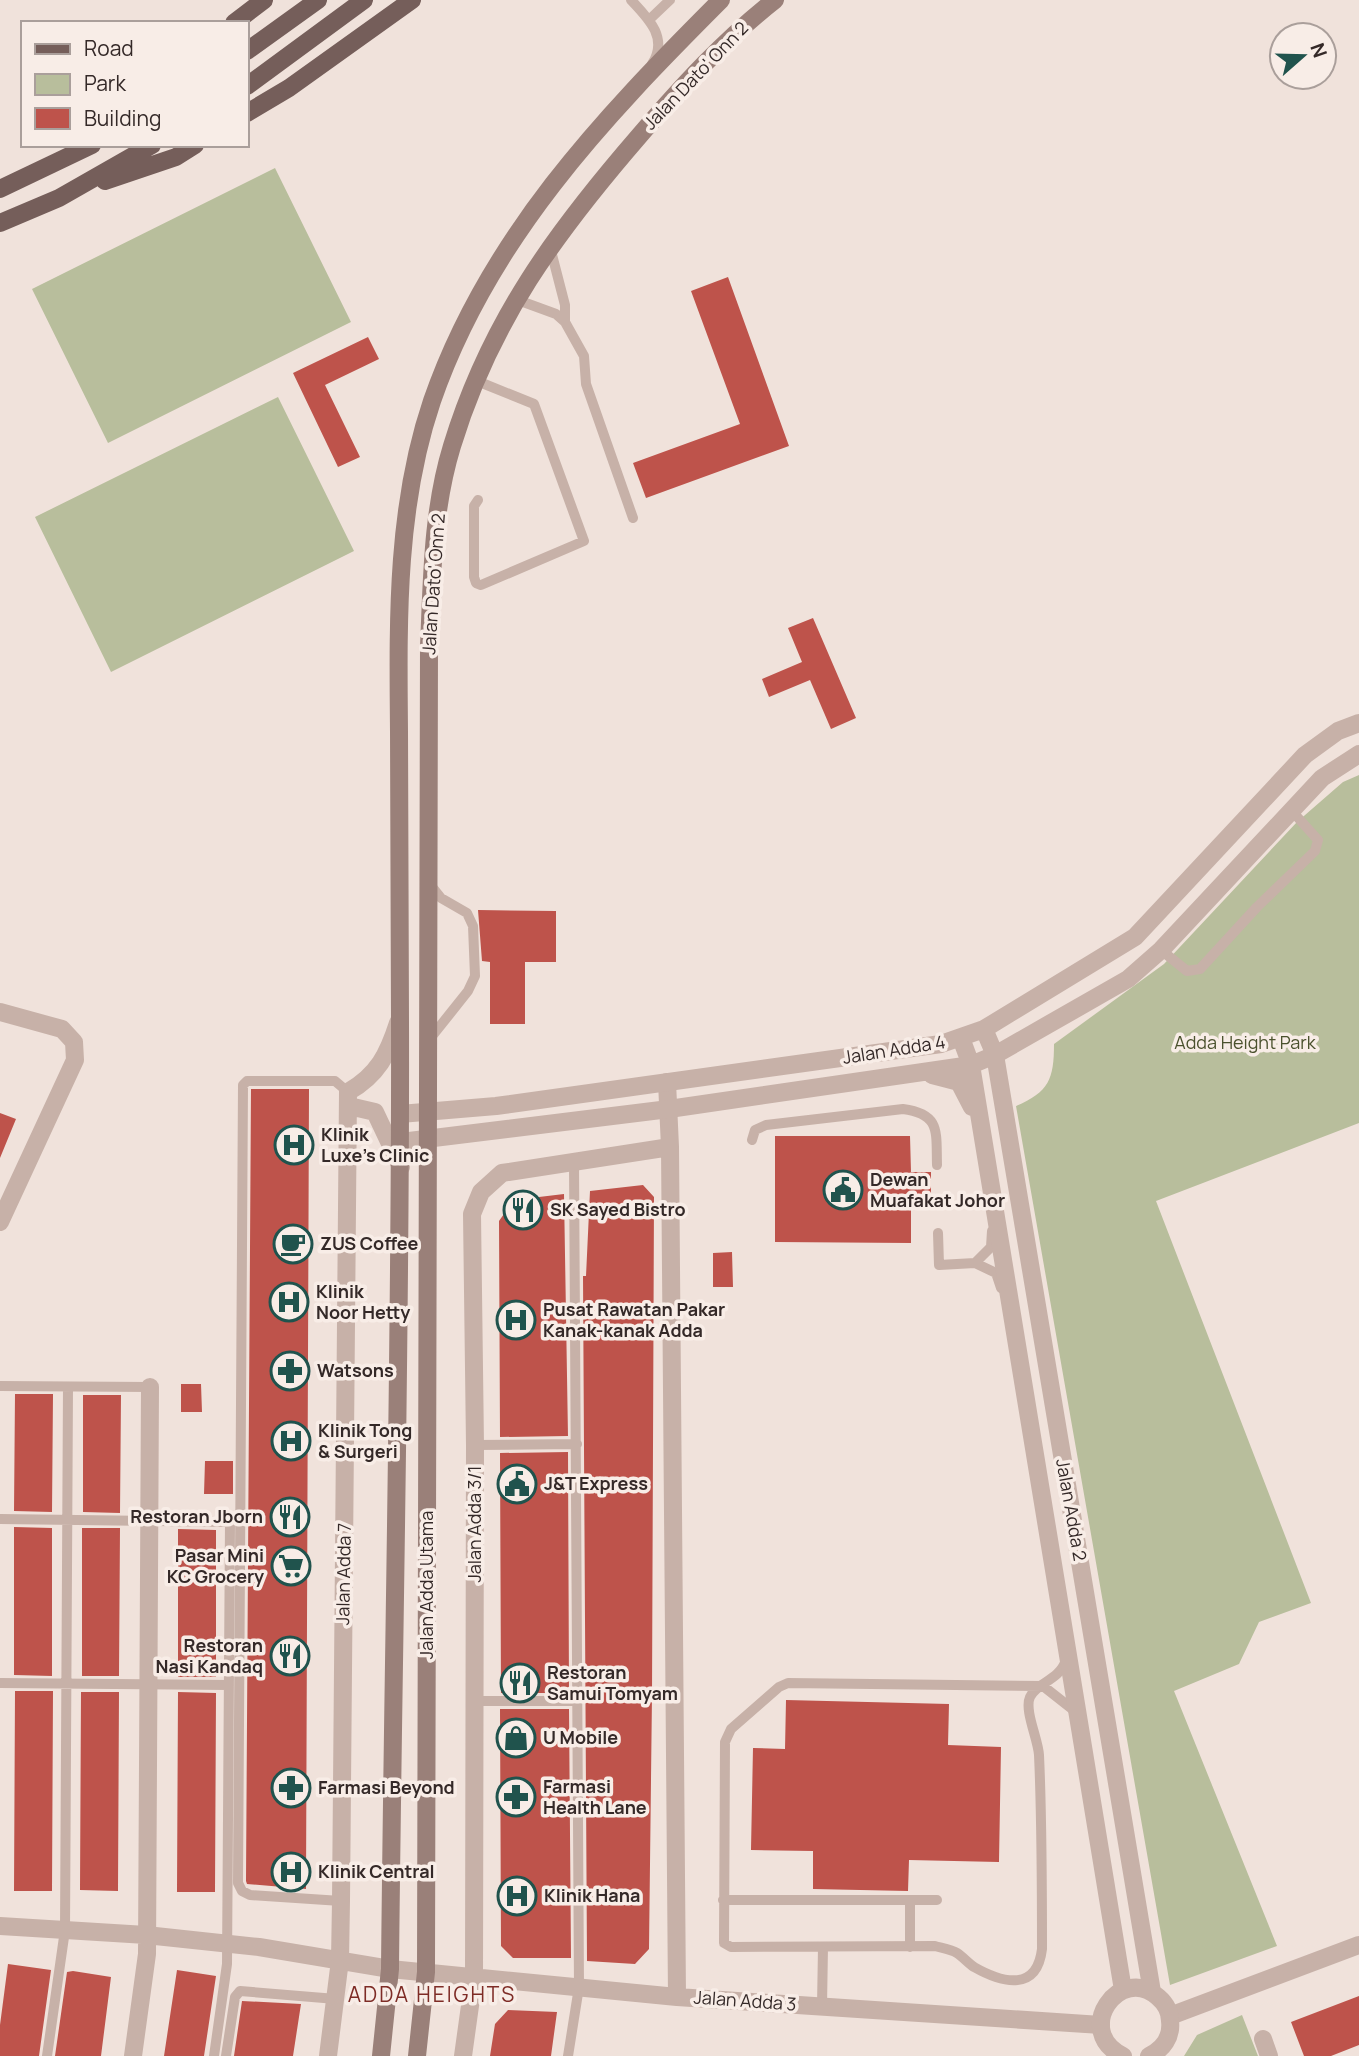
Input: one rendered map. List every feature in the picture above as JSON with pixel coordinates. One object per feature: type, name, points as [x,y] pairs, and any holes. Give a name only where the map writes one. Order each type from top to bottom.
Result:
[{"type":"main road","points":[[237,21],[264,0]]},
{"type":"main road","points":[[248,50],[318,0]]},
{"type":"main road","points":[[248,85],[364,0]]},
{"type":"main road","points":[[248,112],[289,88],[412,0]]},
{"type":"main road","name":"Jalan Dato' Onn 2","points":[[400,1114],[398,641],[405,505],[432,401],[497,259],[553,181],[602,122],[721,0]]},
{"type":"main road","name":"Jalan Dato' Onn 2","points":[[428,1114],[429,646],[435,520],[452,446],[477,381],[514,299],[550,245],[585,199],[681,88],[730,35],[775,0]]},
{"type":"main road","points":[[55,165],[77,147]]},
{"type":"main road","points":[[0,190],[88,147]]},
{"type":"main road","points":[[59,198],[148,147]]},
{"type":"main road","points":[[1,222],[59,198],[176,157],[192,147]]},
{"type":"main road","name":"Jalan Adda Utama","points":[[381,2056],[390,1969],[400,1114]]},
{"type":"main road","name":"Jalan Adda Utama","points":[[417,2056],[426,1972],[428,1114]]},
{"type":"street","name":"Jalan Adda 4","points":[[400,1114],[428,1114],[941,1044],[984,1029],[1135,937],[1305,755],[1338,731],[1359,723]]},
{"type":"street","name":"Jalan Adda 4","points":[[401,1142],[669,1109],[971,1065],[995,1055],[1128,979],[1161,950],[1322,778],[1359,754]]},
{"type":"street","points":[[0,1012],[62,1029],[74,1042],[75,1060],[0,1222]]},
{"type":"street","points":[[400,1018],[387,1056],[349,1099],[376,1112],[401,1167]]},
{"type":"street","name":"Jalan Adda 2","points":[[984,1029],[995,1055],[1152,1992],[1166,2006],[1170,2016]]},
{"type":"street","name":"Jalan Adda 2","points":[[961,1038],[971,1065],[1123,1990]]},
{"type":"street","points":[[916,1073],[944,1076],[959,1082],[967,1092],[982,1133]]},
{"type":"street","points":[[667,1082],[670,1147],[677,1997]]},
{"type":"street","name":"Jalan Adda 7","points":[[328,2056],[340,1960],[349,1099]]},
{"type":"street","name":"Jalan Adda 3/1","points":[[463,2056],[474,1977],[475,1445],[472,1214],[481,1192],[502,1173],[670,1147]]},
{"type":"street","points":[[133,2056],[147,1954],[150,1387]]},
{"type":"street","name":"Jalan Adda 3","points":[[0,1926],[228,1943],[390,1969],[677,1997],[1101,2025]]},
{"type":"street","points":[[1155,2055],[1169,2035],[1170,2016],[1359,1945]]},
{"type":"street","points":[[1123,2056],[1106,2043],[1101,2025],[1106,2004],[1123,1990],[1143,1989],[1152,1992]]},
{"type":"lane","points":[[631,0],[650,19],[658,35],[656,58],[638,87]]},
{"type":"lane","points":[[650,19],[670,0]]},
{"type":"lane","points":[[550,245],[565,305],[565,323]]},
{"type":"lane","points":[[514,299],[556,314],[565,323],[584,356],[586,384],[633,518]]},
{"type":"lane","points":[[477,381],[534,404],[584,541],[481,585],[476,583],[474,577],[474,506],[478,500]]},
{"type":"lane","points":[[1161,950],[1187,971],[1200,969],[1257,907],[1315,851],[1318,840],[1291,810]]},
{"type":"lane","points":[[429,883],[441,898],[467,913],[473,926],[475,976],[468,991],[429,1040]]},
{"type":"lane","points":[[341,1901],[250,1895],[242,1891],[238,1883],[243,1085],[247,1081],[335,1081],[349,1099]]},
{"type":"lane","points":[[752,1140],[755,1130],[766,1125],[903,1109],[923,1111],[932,1121],[936,1132],[937,1165]]},
{"type":"lane","points":[[568,2056],[579,1987],[574,1162]]},
{"type":"lane","points":[[975,1264],[991,1247],[990,1183]]},
{"type":"lane","points":[[938,1233],[939,1265],[975,1264],[996,1273],[1000,1281],[1009,1346],[1013,1356],[1019,1360]]},
{"type":"lane","points":[[0,1386],[150,1387]]},
{"type":"lane","points":[[47,2056],[65,1930],[68,1387]]},
{"type":"lane","points":[[475,1445],[577,1444]]},
{"type":"lane","points":[[0,1519],[230,1522],[228,1943],[214,2056]]},
{"type":"lane","points":[[1067,1657],[1059,1675],[1043,1686],[1030,1696],[1028,1706],[1038,1739],[1040,1779],[1040,1968],[1034,1976],[1019,1980],[999,1978],[973,1966],[956,1952],[935,1946],[731,1947],[724,1943],[724,1742],[731,1729],[779,1687],[788,1683],[1043,1686],[1077,1713]]},
{"type":"lane","points":[[0,1683],[229,1685]]},
{"type":"lane","points":[[473,1701],[576,1701]]},
{"type":"lane","points":[[723,1900],[937,1900]]},
{"type":"lane","points":[[910,1901],[910,1947]]},
{"type":"lane","points":[[822,2006],[823,1947]]},
{"type":"lane","points":[[226,2056],[235,1997],[240,1991],[337,1999]]},
{"type":"green space","points":[[275,168],[351,322],[108,443],[32,289]]},
{"type":"green space","points":[[278,397],[354,551],[111,672],[35,517]]},
{"type":"green space","name":"Adda Height Park","points":[[1359,775],[1359,1123],[1156,1201],[1311,1603],[1259,1622],[1239,1664],[1174,1691],[1277,1946],[1170,1985],[1016,1106],[1036,1095],[1047,1083],[1053,1066],[1054,1044],[1164,964],[1297,822],[1343,782]]},
{"type":"green space","points":[[1242,2015],[1258,2056],[1184,2056],[1197,2035]]},
{"type":"building","points":[[728,277],[789,446],[646,498],[633,463],[740,424],[691,291]]},
{"type":"building","points":[[368,337],[379,359],[325,385],[360,457],[338,467],[293,373]]},
{"type":"building","points":[[813,618],[856,718],[831,729],[810,680],[769,697],[762,679],[802,662],[788,628]]},
{"type":"building","points":[[478,910],[556,911],[556,962],[525,962],[525,1024],[490,1024],[490,962],[482,961]]},
{"type":"building","points":[[251,1089],[309,1089],[306,1889],[247,1884],[246,1881]]},
{"type":"building","points":[[0,1113],[16,1119],[0,1158]]},
{"type":"building","name":"Dewan Muafakat Johor","points":[[775,1136],[910,1136],[911,1172],[931,1172],[931,1208],[911,1208],[911,1243],[775,1242]]},
{"type":"building","points":[[643,1185],[654,1197],[652,1695],[649,1949],[635,1964],[587,1961],[583,1276],[586,1276],[590,1191]]},
{"type":"building","points":[[564,1194],[568,1436],[500,1437],[499,1221],[514,1200]]},
{"type":"building","points":[[732,1252],[733,1287],[713,1287],[713,1253]]},
{"type":"building","points":[[181,1384],[201,1384],[202,1412],[181,1412]]},
{"type":"building","points":[[15,1394],[53,1394],[52,1512],[14,1511]]},
{"type":"building","points":[[83,1395],[121,1395],[120,1513],[83,1512]]},
{"type":"building","points":[[568,1452],[569,1693],[501,1693],[500,1453]]},
{"type":"building","points":[[205,1461],[233,1461],[233,1494],[204,1494]]},
{"type":"building","points":[[14,1527],[52,1528],[52,1676],[14,1675]]},
{"type":"building","points":[[82,1528],[120,1528],[119,1676],[82,1676]]},
{"type":"building","points":[[178,1529],[216,1530],[216,1677],[178,1677]]},
{"type":"building","points":[[15,1691],[53,1691],[52,1891],[14,1891]]},
{"type":"building","points":[[81,1692],[119,1692],[118,1891],[80,1890]]},
{"type":"building","points":[[178,1692],[216,1693],[215,1892],[177,1892]]},
{"type":"building","points":[[786,1700],[949,1704],[948,1745],[1001,1747],[999,1862],[909,1860],[908,1891],[813,1889],[813,1851],[751,1850],[753,1748],[785,1749]]},
{"type":"building","points":[[500,1709],[569,1709],[571,1958],[513,1958],[501,1946]]},
{"type":"building","points":[[8,1964],[51,1970],[39,2056],[0,2056],[0,2025]]},
{"type":"building","points":[[177,1970],[216,1976],[204,2056],[164,2056]]},
{"type":"building","points":[[67,1972],[111,1977],[101,2056],[55,2056]]},
{"type":"building","points":[[1359,1996],[1359,2045],[1331,2056],[1304,2056],[1291,2022]]},
{"type":"building","points":[[242,2001],[301,2004],[293,2056],[234,2056]]},
{"type":"building","points":[[508,2010],[557,2012],[551,2056],[490,2056],[495,2024]]},
{"type":"place","name":"Klinik Luxe's Clinic","points":[[294,1145]]},
{"type":"place","name":"Dewan Muafakat Johor","points":[[843,1190]]},
{"type":"place","name":"SK Sayed Bistro","points":[[523,1210]]},
{"type":"place","name":"ZUS Coffee","points":[[293,1244]]},
{"type":"place","name":"Klinik Noor Hetty","points":[[289,1302]]},
{"type":"place","name":"Pusat Rawatan Pakar Kanak-kanak Adda","points":[[516,1320]]},
{"type":"place","name":"Watsons","points":[[290,1371]]},
{"type":"place","name":"Klinik Tong & Surgeri","points":[[291,1441]]},
{"type":"place","name":"J&T Express","points":[[517,1484]]},
{"type":"place","name":"Restoran Jborn","points":[[290,1517]]},
{"type":"place","name":"Pasar Mini KC Grocery","points":[[291,1566]]},
{"type":"place","name":"Restoran Nasi Kandaq","points":[[290,1656]]},
{"type":"place","name":"Restoran Samui Tomyam","points":[[520,1683]]},
{"type":"place","name":"U Mobile","points":[[516,1738]]},
{"type":"place","name":"Farmasi Beyond","points":[[291,1788]]},
{"type":"place","name":"Farmasi Health Lane","points":[[516,1797]]},
{"type":"place","name":"Klinik Central","points":[[291,1872]]},
{"type":"place","name":"Klinik Hana","points":[[517,1896]]},
{"type":"district","name":"ADDA HEIGHTS","points":[[432,1995]]}]
